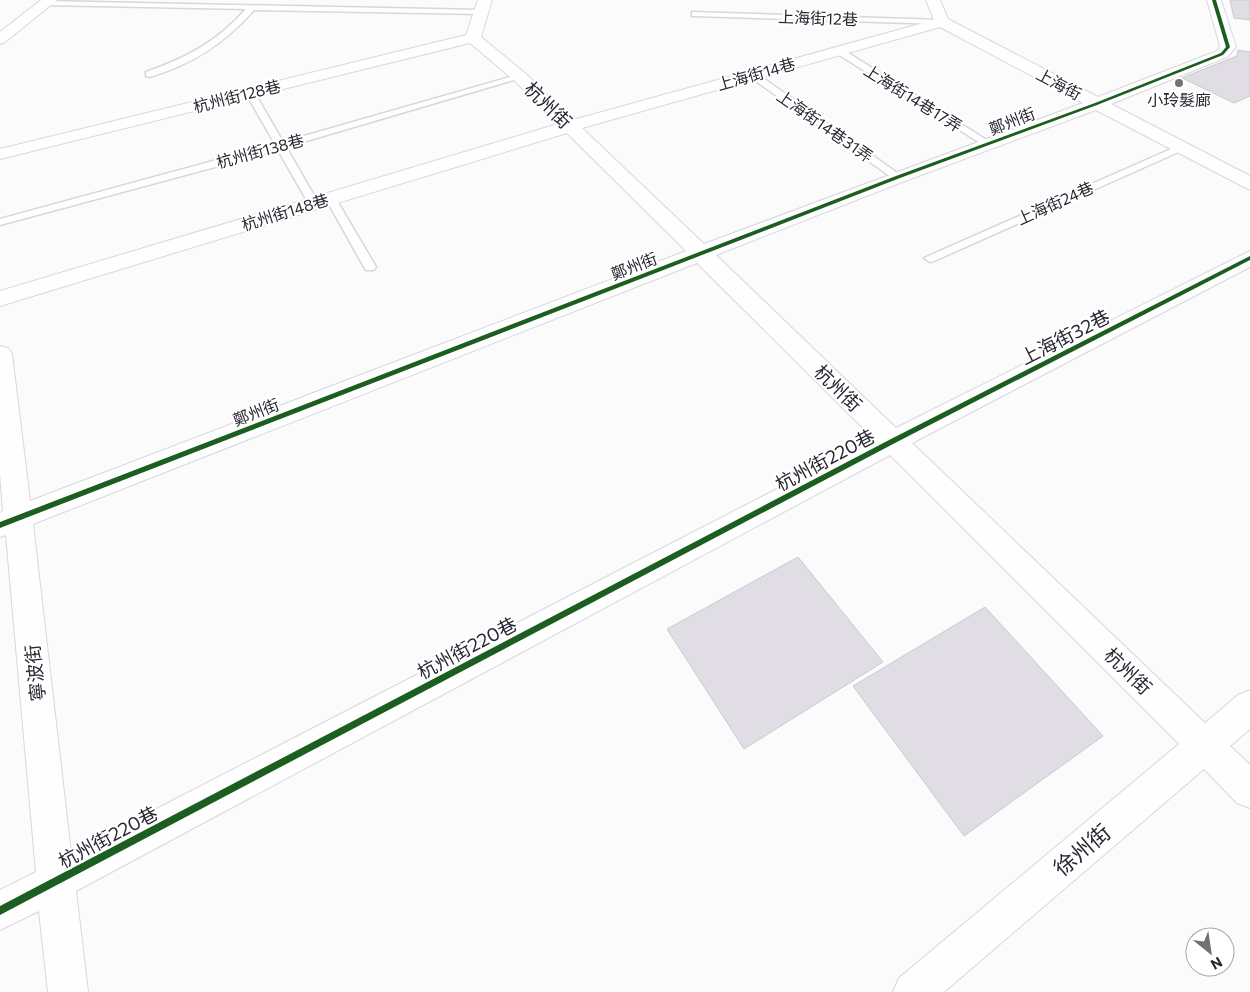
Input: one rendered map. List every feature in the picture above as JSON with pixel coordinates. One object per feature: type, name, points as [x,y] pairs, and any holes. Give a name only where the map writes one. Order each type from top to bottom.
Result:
[{"type":"street","points":[[933,0],[942,22]]},
{"type":"street","name":"鄭州街","points":[[10,522],[702,255],[898,177],[1096,104],[1222,54],[1228,47],[1214,0]]},
{"type":"street","points":[[0,39],[48,1]]},
{"type":"street","points":[[473,38],[482,6]]},
{"type":"street","name":"上海街14巷","points":[[570,126],[942,22]]},
{"type":"street","name":"上海街","points":[[942,22],[1250,184]]},
{"type":"street","name":"杭州街","points":[[473,38],[520,77],[1250,790]]},
{"type":"street","name":"杭州街128巷","points":[[0,154],[473,38]]},
{"type":"street","name":"杭州街148巷","points":[[0,299],[570,126]]},
{"type":"street","name":"上海街32巷","points":[[893,441],[1250,258]]},
{"type":"street","name":"寧波街","points":[[0,354],[10,522],[68,992]]},
{"type":"street","name":"杭州街220巷","points":[[0,911],[893,441]]},
{"type":"street","name":"徐州街","points":[[913,992],[1250,707]]},
{"type":"lane","points":[[48,1],[252,7],[482,6]]},
{"type":"lane","points":[[149,74],[190,60],[230,33],[252,7]]},
{"type":"lane","name":"上海街12巷","points":[[695,14],[942,22]]},
{"type":"lane","name":"上海街14巷17弄","points":[[839,51],[988,144]]},
{"type":"lane","name":"上海街14巷31弄","points":[[753,75],[898,177]]},
{"type":"lane","name":"杭州街138巷","points":[[0,222],[280,146],[520,77]]},
{"type":"lane","points":[[250,92],[280,146],[370,267]]},
{"type":"lane","name":"上海街24巷","points":[[930,258],[1180,148]]},
{"type":"building","points":[[1230,0],[1250,0],[1250,20],[1234,18]]},
{"type":"building","points":[[1238,50],[1250,52],[1250,96],[1234,103],[1182,78],[1237,56]]},
{"type":"building","points":[[798,557],[883,662],[744,749],[667,629]]},
{"type":"building","points":[[985,607],[1103,736],[964,836],[853,686]]},
{"type":"cycle path","points":[[0,525],[898,177],[1096,104],[1222,54],[1228,47],[1214,0]]},
{"type":"cycle path","points":[[0,911],[893,441],[1250,258]]},
{"type":"place","name":"小玲髮廊","points":[[1179,83]]}]
